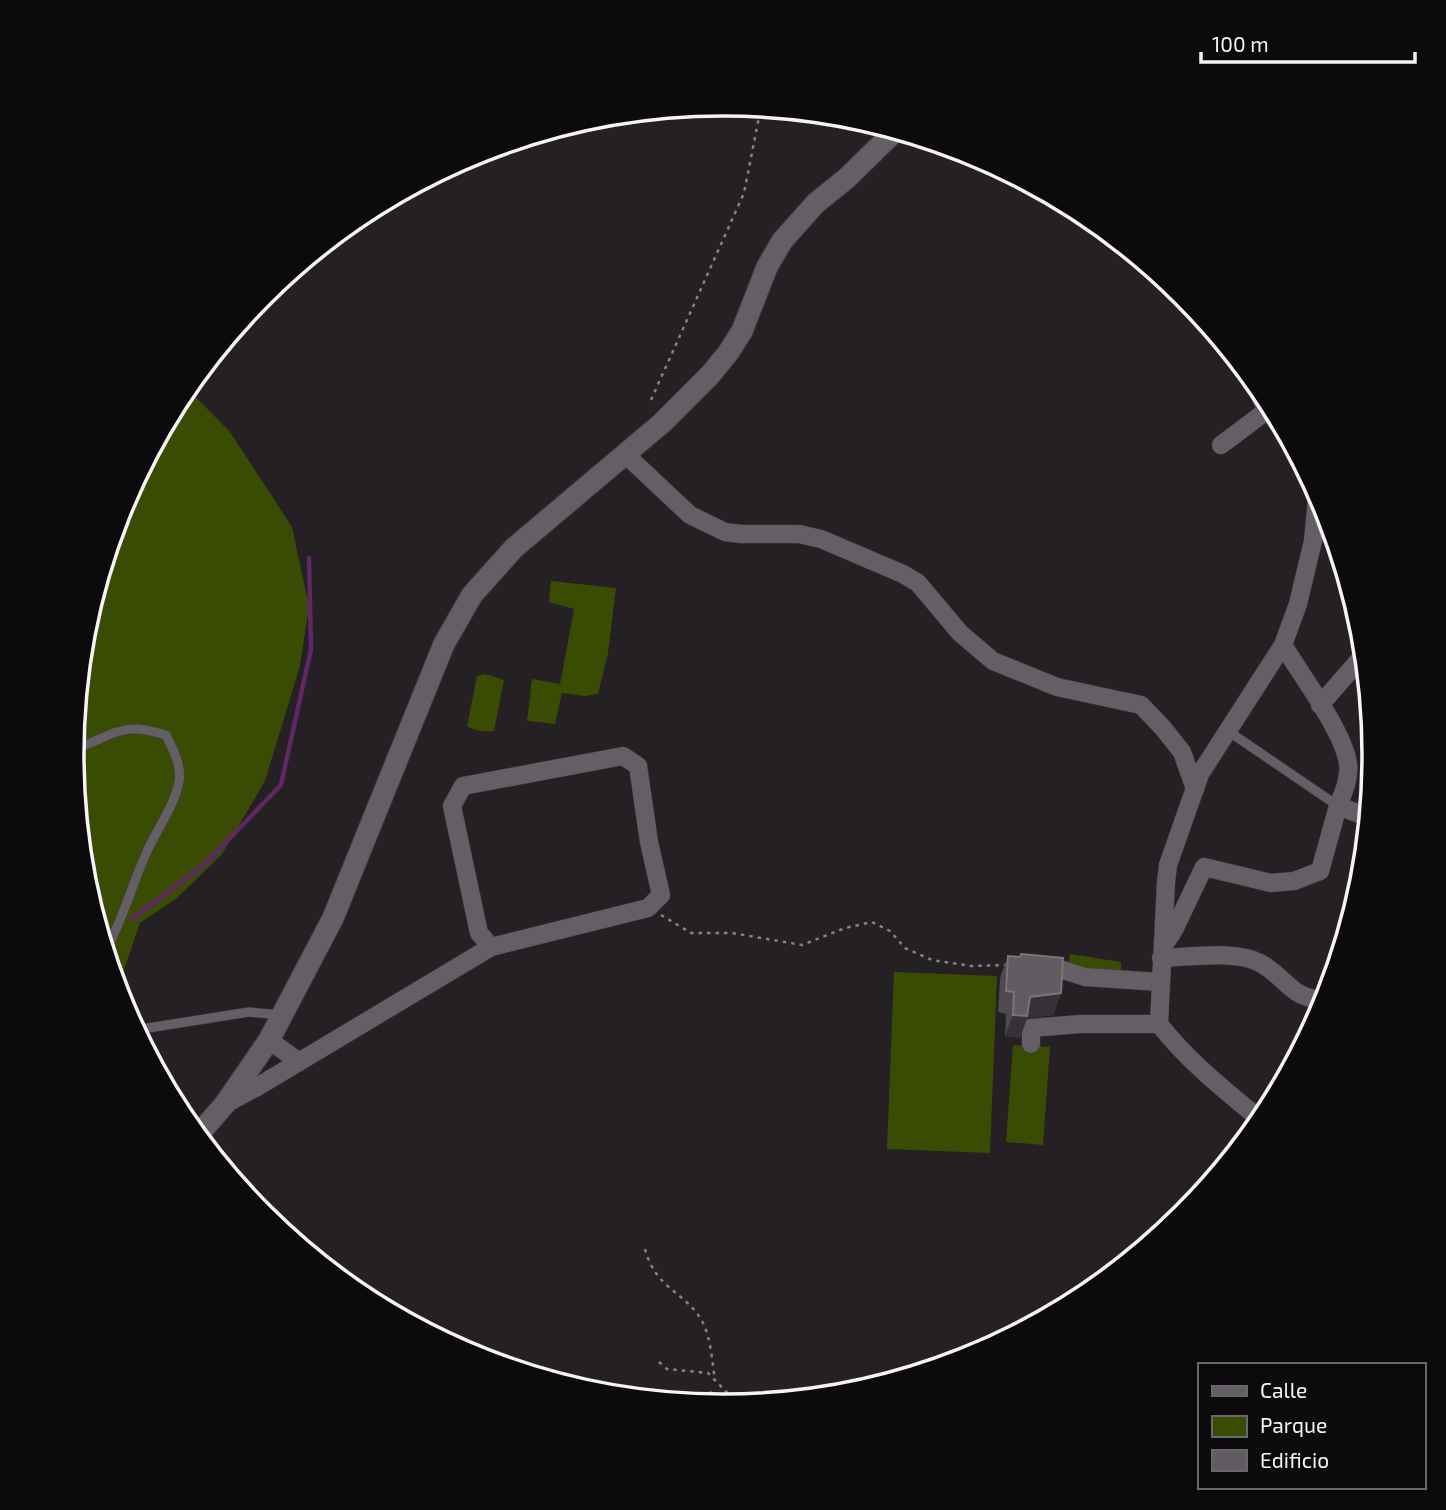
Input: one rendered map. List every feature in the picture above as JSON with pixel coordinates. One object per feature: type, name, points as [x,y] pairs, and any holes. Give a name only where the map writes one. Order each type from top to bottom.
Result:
[{"type":"street","points":[[204,1128],[225,1104],[269,1040],[333,918],[444,644],[472,595],[514,548],[662,423],[728,354],[742,331],[767,267],[782,241],[799,220],[888,138]]},
{"type":"street","points":[[1221,445],[1262,414]]},
{"type":"street","points":[[625,454],[690,515],[725,531],[741,534],[799,534],[821,539],[918,583],[960,633],[993,661],[1057,687],[1141,705],[1182,752],[1195,789]]},
{"type":"street","points":[[1252,1113],[1212,1079],[1159,1024],[1159,982],[1168,865],[1200,774],[1283,645],[1298,604],[1313,541],[1315,516]]},
{"type":"street","points":[[1162,953],[1204,867],[1271,883],[1294,881],[1320,871],[1346,784],[1349,765],[1338,734],[1283,645]]},
{"type":"street","points":[[1320,705],[1356,663]]},
{"type":"street","points":[[225,1104],[491,947],[648,908],[661,895],[649,842],[638,766],[623,757],[463,786],[452,806],[479,933],[491,947]]},
{"type":"street","points":[[1338,806],[1359,814]]},
{"type":"street","points":[[1162,953],[1243,957],[1262,964],[1300,996],[1314,998]]},
{"type":"street","points":[[1013,964],[1060,969],[1086,976],[1159,982]]},
{"type":"street","points":[[1031,1044],[1031,1028],[1080,1024],[1159,1024]]},
{"type":"street","points":[[269,1040],[299,1062]]},
{"type":"lane","points":[[84,746],[114,733],[144,729],[166,735],[176,754],[179,769],[179,782],[173,799],[144,857],[112,940]]},
{"type":"lane","points":[[1228,731],[1338,806]]},
{"type":"lane","points":[[146,1028],[249,1012],[281,1015]]},
{"type":"path","points":[[651,400],[744,193],[759,117]]},
{"type":"path","points":[[648,908],[691,933],[732,933],[802,945],[845,928],[872,922],[890,931],[905,948],[932,960],[971,966],[1013,964]]},
{"type":"path","points":[[645,1249],[648,1262],[657,1277],[702,1321],[715,1380]]},
{"type":"path","points":[[659,1362],[667,1369],[708,1373],[728,1394]]},
{"type":"green space","points":[[195,396],[230,432],[292,527],[309,606],[300,666],[265,781],[222,854],[177,898],[140,923],[123,973],[106,920],[89,838],[84,755],[89,672],[106,590],[133,510],[170,435]]},
{"type":"green space","points":[[551,581],[616,588],[608,653],[598,694],[585,696],[562,693],[555,724],[527,721],[532,679],[560,684],[574,609],[549,602]]},
{"type":"green space","points":[[485,674],[504,680],[494,731],[480,731],[467,726],[477,676]]},
{"type":"green space","points":[[1070,954],[1121,962],[1121,979],[1068,972]]},
{"type":"green space","points":[[894,972],[997,976],[990,1153],[887,1149]]},
{"type":"green space","points":[[1013,1045],[1050,1047],[1043,1145],[1006,1142]]},
{"type":"building","points":[[1021,954],[1063,958],[1061,993],[1030,997],[1027,1016],[1013,1015],[1014,992],[1006,991],[1008,956],[1020,957]]},
{"type":"waterway","points":[[132,919],[205,864],[281,785],[311,649],[309,558]]}]
